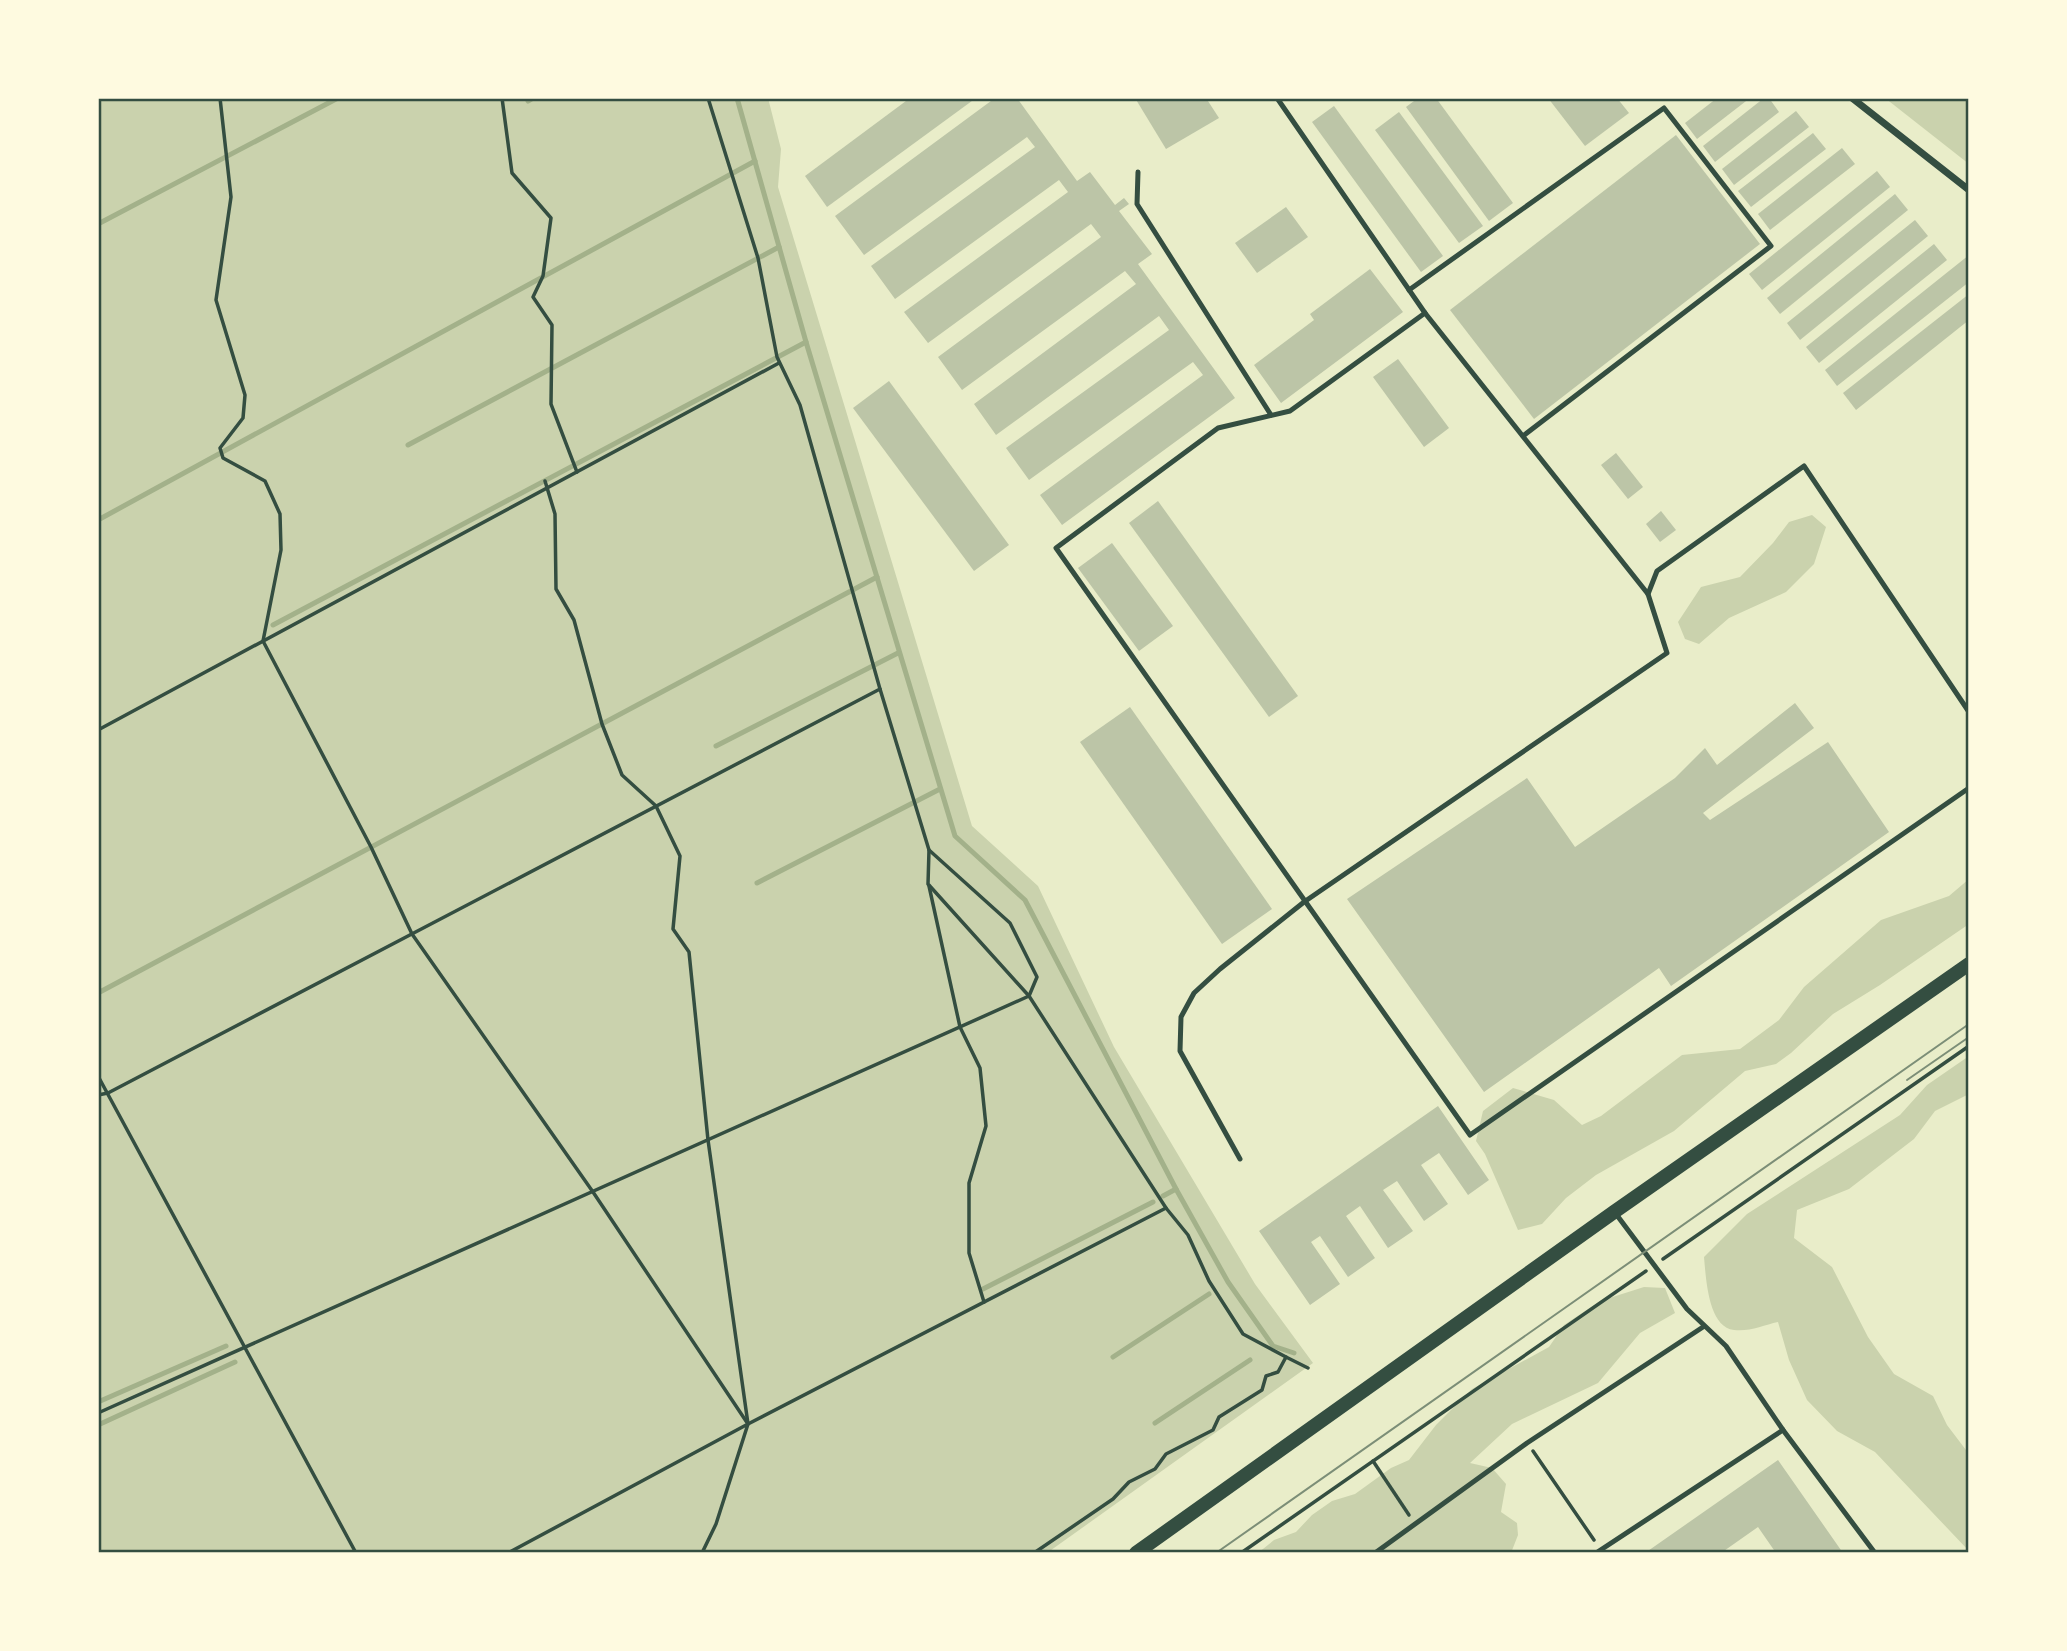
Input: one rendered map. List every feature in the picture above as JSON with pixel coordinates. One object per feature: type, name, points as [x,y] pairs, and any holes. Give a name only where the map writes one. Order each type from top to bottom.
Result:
[{"type":"main road","points":[[1136,1553],[1614,1212],[1969,964]]},
{"type":"street","points":[[1852,98],[1969,190]]},
{"type":"lane","points":[[1240,1159],[1180,1051],[1181,1017],[1194,993],[1304,902],[1667,653],[1648,594],[1425,313],[1277,98]]},
{"type":"lane","points":[[1409,290],[1664,108],[1770,246],[1523,436]]},
{"type":"lane","points":[[1138,172],[1138,204],[1271,415]]},
{"type":"lane","points":[[1425,313],[1290,411],[1218,428],[1056,548],[1470,1135],[1969,788]]},
{"type":"lane","points":[[1648,594],[1657,571],[1804,466],[1969,712]]},
{"type":"lane","points":[[1614,1212],[1703,1327],[1726,1346],[1783,1430],[1875,1553]]},
{"type":"lane","points":[[1375,1553],[1527,1443],[1703,1327]]},
{"type":"lane","points":[[1599,1551],[1783,1430]]},
{"type":"path","points":[[220,98],[231,197],[216,300],[245,395],[243,418],[220,448],[220,453],[223,458],[265,481],[280,514],[281,550],[263,641],[371,847],[412,934],[593,1192],[748,1423]]},
{"type":"path","points":[[502,98],[512,173],[551,218],[543,276],[533,297],[552,325],[551,404],[577,472]]},
{"type":"path","points":[[708,98],[758,258],[779,363],[800,405],[880,689],[929,850],[928,884],[960,1027],[980,1068],[986,1126],[969,1183],[969,1253],[984,1302]]},
{"type":"path","points":[[98,730],[779,363]]},
{"type":"path","points":[[545,481],[555,514],[556,589],[574,620],[602,724],[622,775],[656,806],[680,856],[673,929],[689,952],[708,1140],[748,1423],[716,1524],[702,1553]]},
{"type":"path","points":[[98,1095],[107,1093],[880,689]]},
{"type":"path","points":[[98,1413],[1029,996],[1037,977],[1010,923],[929,850]]},
{"type":"path","points":[[928,884],[1029,996],[1166,1209],[1188,1235],[1209,1281],[1243,1334],[1308,1368]]},
{"type":"path","points":[[1241,1553],[1969,1046]]},
{"type":"path","points":[[98,1076],[356,1553]]},
{"type":"path","points":[[508,1553],[748,1423],[1166,1209]]},
{"type":"path","points":[[1034,1553],[1113,1499],[1129,1482],[1155,1469],[1166,1454],[1213,1430],[1219,1417],[1262,1390],[1266,1376],[1278,1372],[1286,1357]]},
{"type":"path","points":[[1527,1443],[1599,1551]]},
{"type":"path","points":[[1373,1461],[1415,1524]]},
{"type":"green space","points":[[98,98],[768,98],[781,149],[778,187],[972,826],[1038,886],[1114,1047],[1255,1284],[1313,1363],[1047,1553],[98,1553]]},
{"type":"green space","points":[[1885,98],[1969,98],[1969,164]]},
{"type":"green space","points":[[1812,515],[1826,527],[1814,564],[1786,592],[1729,618],[1699,644],[1685,639],[1678,622],[1701,587],[1740,577],[1789,522]]},
{"type":"green space","points":[[1969,879],[1969,924],[1833,1014],[1776,1064],[1745,1071],[1674,1131],[1596,1175],[1566,1198],[1542,1224],[1518,1230],[1485,1154],[1476,1141],[1483,1111],[1513,1088],[1554,1100],[1582,1125],[1601,1116],[1682,1055],[1740,1049],[1779,1020],[1804,987],[1881,920],[1949,896]]},
{"type":"green space","points":[[1969,1056],[1969,1094],[1935,1111],[1914,1139],[1849,1189],[1797,1210],[1794,1238],[1832,1267],[1868,1337],[1894,1374],[1933,1396],[1947,1425],[1969,1454],[1969,1551],[1875,1452],[1837,1431],[1807,1400],[1789,1360],[1778,1322],[1751,1329],[1734,1330],[1725,1327],[1710,1300],[1704,1257],[1747,1214],[1900,1115],[1927,1085]]},
{"type":"green space","points":[[1644,1287],[1665,1288],[1675,1313],[1640,1333],[1598,1383],[1512,1424],[1470,1463],[1492,1468],[1506,1484],[1501,1512],[1517,1523],[1518,1535],[1511,1553],[1258,1553],[1274,1540],[1296,1532],[1312,1515],[1332,1501],[1355,1494],[1391,1468],[1409,1460],[1436,1425],[1472,1389],[1549,1347],[1564,1325],[1600,1301]]},
{"type":"building","points":[[910,98],[976,98],[827,207],[805,176]]},
{"type":"building","points":[[995,98],[1017,98],[1077,181],[1090,172],[1115,205],[1124,198],[1129,204],[1119,211],[1152,254],[1138,264],[1235,398],[1062,525],[1040,495],[1203,375],[1193,362],[1029,480],[1006,448],[1169,330],[1159,316],[996,435],[974,404],[1136,284],[1125,271],[962,390],[938,357],[1101,237],[1091,224],[928,343],[904,312],[1068,192],[1059,180],[895,299],[871,266],[1035,147],[1027,137],[864,255],[835,216]]},
{"type":"building","points":[[1135,98],[1206,98],[1219,118],[1166,149]]},
{"type":"building","points":[[1418,98],[1436,98],[1513,203],[1489,221],[1406,107]]},
{"type":"building","points":[[1548,98],[1617,98],[1629,113],[1585,146]]},
{"type":"building","points":[[1717,98],[1750,98],[1697,139],[1685,123]]},
{"type":"building","points":[[1764,98],[1769,98],[1779,112],[1715,162],[1703,146]]},
{"type":"building","points":[[1334,106],[1443,256],[1421,272],[1312,122]]},
{"type":"building","points":[[1796,111],[1809,127],[1734,185],[1722,169]]},
{"type":"building","points":[[1399,112],[1483,226],[1459,243],[1375,130]]},
{"type":"building","points":[[1813,133],[1826,149],[1751,207],[1738,191]]},
{"type":"building","points":[[1676,135],[1760,244],[1534,419],[1450,310]]},
{"type":"building","points":[[1842,148],[1855,164],[1770,230],[1758,214]]},
{"type":"building","points":[[1877,171],[1890,187],[1762,290],[1749,274]]},
{"type":"building","points":[[1895,194],[1908,210],[1780,314],[1767,298]]},
{"type":"building","points":[[1286,207],[1308,237],[1257,273],[1235,243]]},
{"type":"building","points":[[1915,220],[1928,236],[1800,340],[1787,323]]},
{"type":"building","points":[[1934,244],[1947,260],[1819,363],[1806,347]]},
{"type":"building","points":[[1969,255],[1969,282],[1837,386],[1825,370]]},
{"type":"building","points":[[1370,269],[1403,312],[1281,403],[1254,365],[1314,320],[1310,314]]},
{"type":"building","points":[[1969,294],[1969,320],[1856,410],[1843,393]]},
{"type":"building","points":[[1398,359],[1449,428],[1424,447],[1373,377]]},
{"type":"building","points":[[889,381],[1009,545],[974,571],[853,408]]},
{"type":"building","points":[[1616,453],[1643,487],[1628,499],[1601,465]]},
{"type":"building","points":[[1158,501],[1298,696],[1269,717],[1129,523]]},
{"type":"building","points":[[1661,511],[1676,530],[1660,542],[1646,524]]},
{"type":"building","points":[[1112,543],[1173,626],[1139,651],[1078,568]]},
{"type":"building","points":[[1795,703],[1814,728],[1703,813],[1710,820],[1828,742],[1889,832],[1671,986],[1659,968],[1484,1092],[1347,899],[1527,778],[1575,847],[1675,778],[1705,748],[1717,765]]},
{"type":"building","points":[[1130,707],[1272,909],[1222,944],[1080,742]]},
{"type":"building","points":[[1438,1106],[1489,1180],[1468,1195],[1439,1153],[1421,1165],[1448,1204],[1424,1221],[1397,1181],[1383,1190],[1413,1231],[1388,1248],[1360,1206],[1346,1216],[1375,1258],[1348,1277],[1320,1236],[1311,1242],[1340,1284],[1310,1305],[1259,1231]]},
{"type":"building","points":[[1778,1460],[1843,1553],[1776,1553],[1758,1527],[1721,1553],[1645,1553]]},
{"type":"waterway","points":[[98,224],[338,98]]},
{"type":"waterway","points":[[528,101],[533,98]]},
{"type":"waterway","points":[[737,98],[806,342],[955,836],[1025,900],[1176,1189],[1228,1282],[1273,1346],[1294,1353]]},
{"type":"waterway","points":[[98,520],[755,161]]},
{"type":"waterway","points":[[408,445],[779,247]]},
{"type":"waterway","points":[[273,625],[806,342]]},
{"type":"waterway","points":[[98,993],[877,577]]},
{"type":"waterway","points":[[716,746],[898,653]]},
{"type":"waterway","points":[[757,883],[940,789]]},
{"type":"waterway","points":[[1163,1196],[1176,1189]]},
{"type":"waterway","points":[[983,1289],[1153,1202]]},
{"type":"waterway","points":[[1113,1357],[1209,1294]]},
{"type":"waterway","points":[[98,1402],[226,1346]]},
{"type":"waterway","points":[[1155,1423],[1250,1360]]},
{"type":"waterway","points":[[98,1425],[235,1362]]},
{"type":"tram line","points":[[1216,1553],[1969,1024]]},
{"type":"tram line","points":[[1907,1080],[1969,1037]]}]
